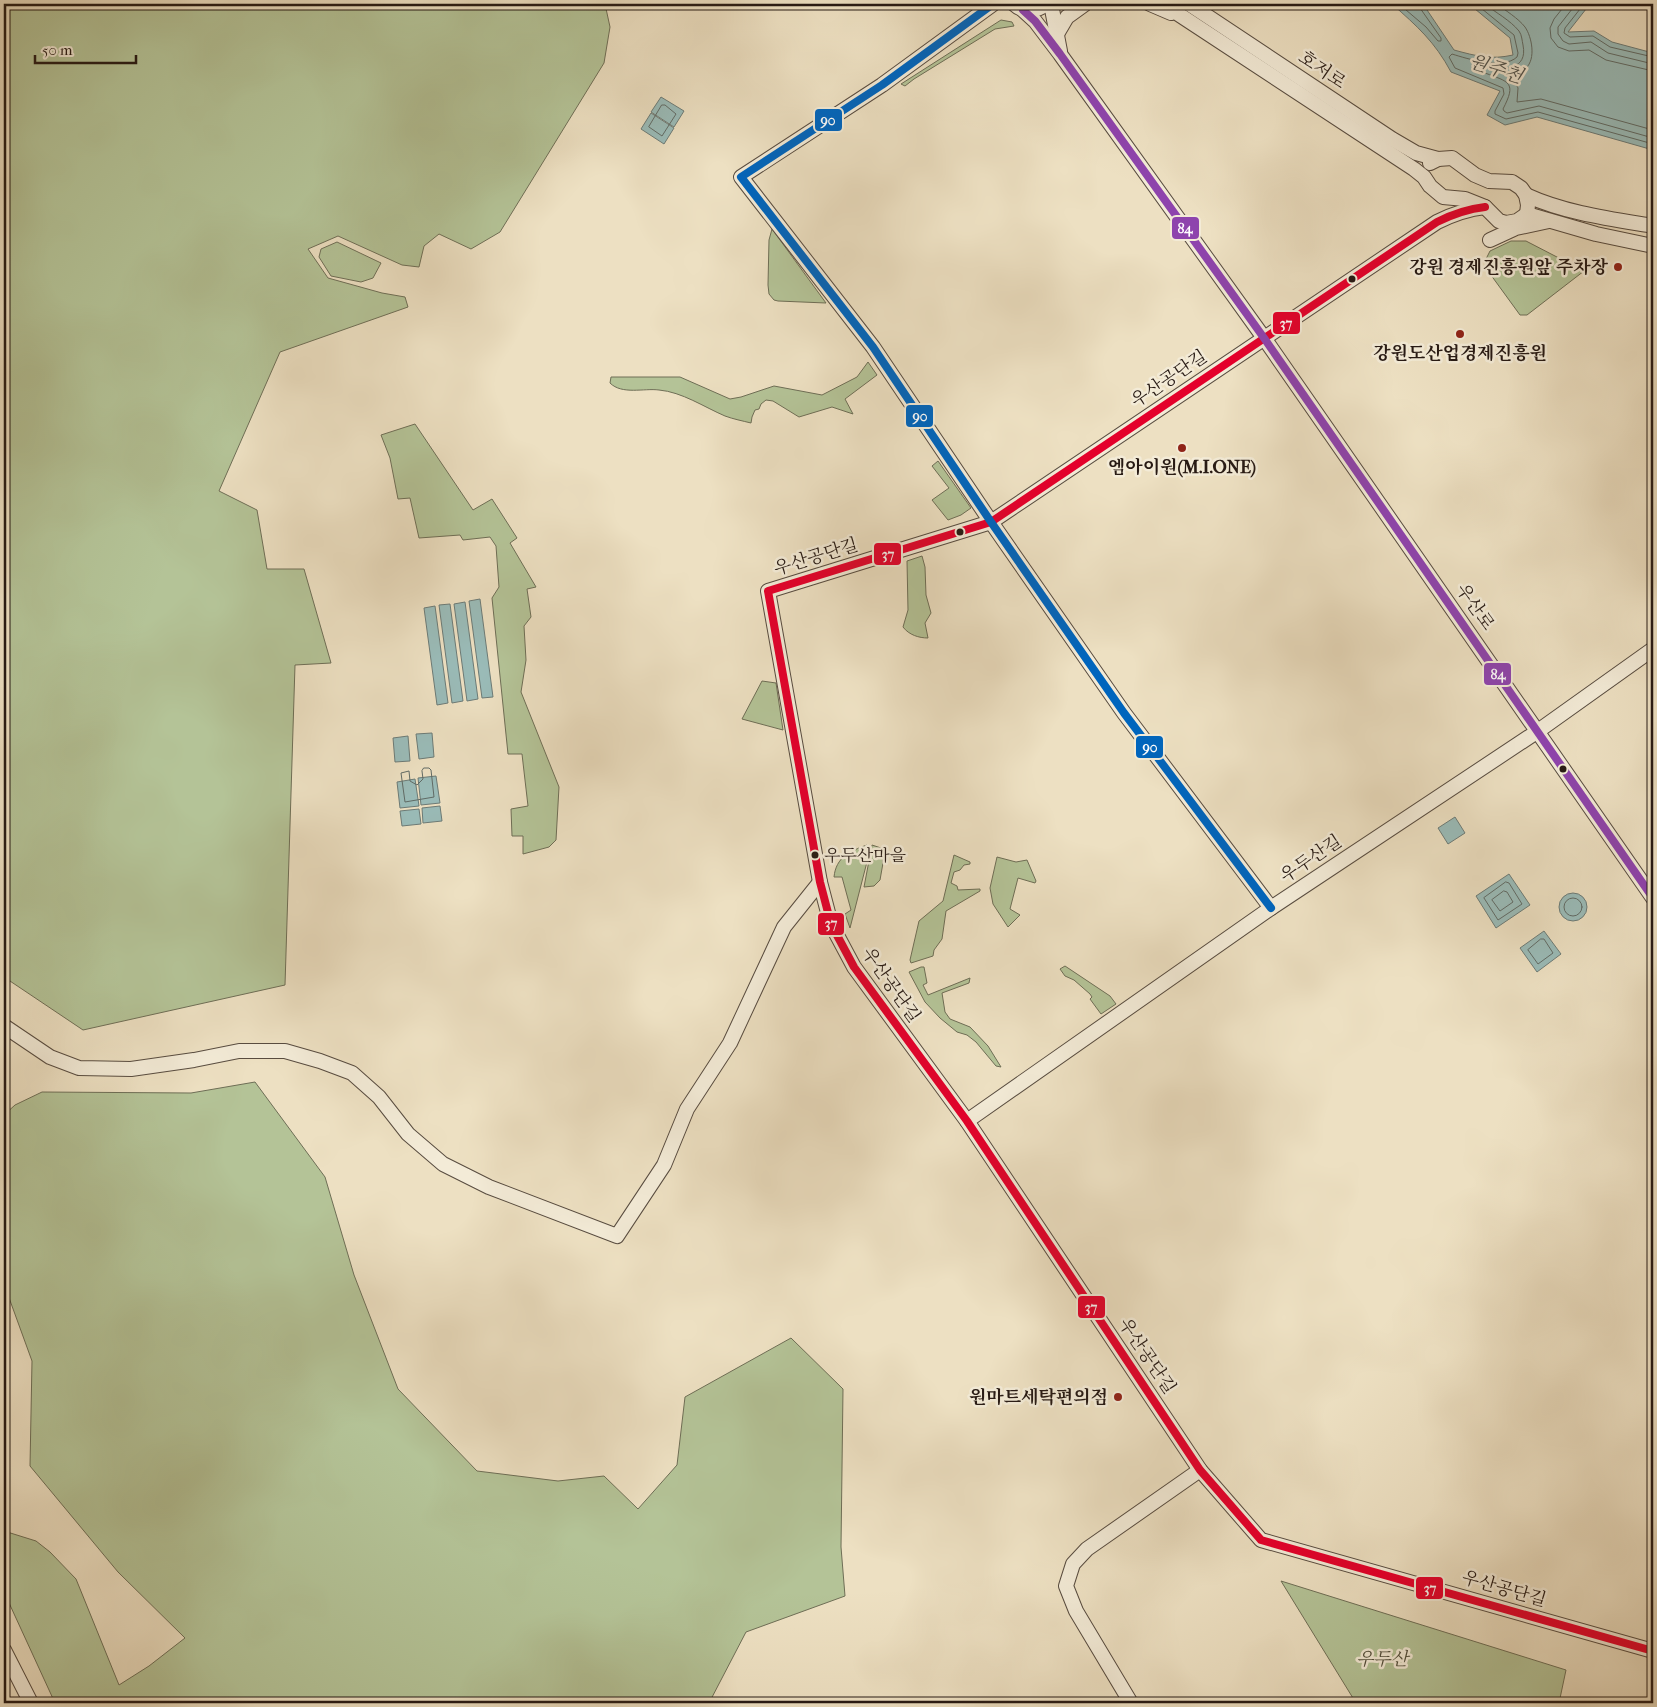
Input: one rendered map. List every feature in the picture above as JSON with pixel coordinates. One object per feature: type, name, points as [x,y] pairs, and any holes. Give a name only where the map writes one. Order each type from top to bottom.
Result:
[{"type":"street","points":[[1046,4],[1039,9],[1031,10],[1018,6],[1002,5],[990,7],[882,85],[741,177],[873,347],[991,522],[1124,713],[1271,908]]},
{"type":"street","points":[[1051,4],[1060,54]]},
{"type":"street","points":[[1057,34],[1067,17],[1085,4]]},
{"type":"street","points":[[1150,4],[1181,17]]},
{"type":"street","points":[[1163,4],[1181,17]]},
{"type":"street","name":"호저로","points":[[1189,4],[1416,153],[1438,158],[1456,159],[1476,175],[1490,181],[1512,182],[1521,188],[1526,195],[1559,207],[1610,219],[1653,226]]},
{"type":"street","name":"우산로","points":[[1018,6],[1035,21],[1060,54],[1264,338],[1653,898]]},
{"type":"street","name":"호저로","points":[[1181,17],[1424,177],[1430,186],[1443,197]]},
{"type":"street","points":[[1424,177],[1425,170],[1432,161],[1438,158]]},
{"type":"street","points":[[1437,222],[1442,213],[1443,197],[1465,199],[1485,207],[1499,221],[1506,223],[1517,221],[1527,214],[1526,195]]},
{"type":"street","name":"우산공단길","points":[[1485,207],[1457,213],[1437,222],[991,522],[768,592],[820,882],[831,924],[849,958],[967,1121],[1200,1470],[1261,1540],[1653,1651]]},
{"type":"street","points":[[1527,214],[1596,234],[1653,246]]},
{"type":"street","points":[[1510,222],[1490,240],[1516,228],[1551,220]]},
{"type":"street","name":"우두산길","points":[[967,1121],[1271,908],[1538,731],[1653,650]]},
{"type":"street","points":[[4,1026],[50,1057],[79,1068],[131,1068],[194,1060],[239,1051],[285,1051],[320,1061],[352,1073],[379,1097],[408,1134],[443,1164],[489,1187],[617,1236],[664,1165],[687,1109],[730,1043],[784,927],[820,882]]},
{"type":"street","points":[[1131,1703],[1076,1611],[1066,1586],[1074,1564],[1087,1549],[1200,1470]]},
{"type":"street","points":[[4,1650],[31,1703]]},
{"type":"green space","points":[[4,4],[605,4],[610,27],[604,63],[500,232],[471,249],[439,234],[424,246],[419,267],[402,265],[338,236],[308,249],[328,278],[382,293],[405,297],[408,307],[280,352],[219,491],[257,510],[267,569],[304,569],[331,663],[295,665],[285,985],[83,1030],[4,977]]},
{"type":"green space","points":[[1001,20],[1012,22],[1014,26],[995,29],[905,86],[901,84]]},
{"type":"green space","points":[[772,229],[826,303],[778,301],[774,300],[769,294],[769,240]]},
{"type":"green space","points":[[1511,241],[1526,241],[1584,271],[1527,315],[1520,315],[1488,271],[1485,261],[1490,251]]},
{"type":"green space","points":[[337,242],[381,263],[373,278],[361,282],[331,276],[319,257],[321,249]]},
{"type":"green space","points":[[868,362],[877,375],[845,399],[853,414],[832,407],[799,417],[773,401],[766,400],[759,409],[755,410],[751,423],[725,416],[693,400],[668,391],[627,390],[615,387],[610,383],[611,377],[680,377],[730,399],[774,386],[822,395],[857,377]]},
{"type":"green space","points":[[415,424],[473,510],[492,499],[517,538],[510,543],[536,587],[527,589],[531,617],[524,626],[526,660],[521,692],[559,787],[556,840],[549,847],[523,854],[523,836],[512,836],[511,809],[528,806],[522,754],[508,754],[492,598],[499,587],[496,546],[490,537],[463,540],[460,535],[419,538],[410,498],[398,499],[390,458],[381,435]]},
{"type":"green space","points":[[938,461],[971,508],[961,515],[948,520],[932,500],[949,488],[932,466]]},
{"type":"green space","points":[[922,556],[925,567],[926,595],[931,613],[925,623],[928,638],[914,636],[903,627],[908,610],[907,561]]},
{"type":"green space","points":[[762,681],[776,683],[783,730],[742,719]]},
{"type":"green space","points":[[867,845],[868,858],[850,928],[845,914],[851,910],[842,877],[834,877],[835,870],[845,856]]},
{"type":"green space","points":[[872,845],[881,848],[883,863],[880,880],[874,886],[864,887]]},
{"type":"green space","points":[[954,855],[970,862],[970,864],[964,865],[960,870],[954,872],[951,883],[957,886],[958,890],[980,889],[980,891],[946,911],[942,939],[934,950],[933,956],[911,963],[910,960],[919,921],[943,901]]},
{"type":"green space","points":[[997,857],[1016,862],[1027,860],[1036,881],[1035,883],[1018,878],[1010,909],[1020,915],[1008,927],[993,904],[990,888]]},
{"type":"green space","points":[[1065,966],[1110,996],[1116,1004],[1101,1014],[1090,999],[1092,997],[1090,994],[1074,980],[1065,976],[1060,969]]},
{"type":"green space","points":[[924,967],[927,983],[923,985],[928,995],[970,978],[969,983],[942,993],[945,1012],[950,1019],[970,1027],[988,1046],[1001,1067],[996,1066],[976,1042],[967,1035],[957,1032],[925,1002],[909,972]]},
{"type":"green space","points":[[255,1082],[325,1177],[354,1275],[398,1389],[477,1471],[558,1481],[604,1476],[638,1509],[677,1465],[685,1397],[791,1338],[843,1389],[841,1547],[845,1596],[746,1632],[709,1703],[55,1703],[4,1592],[4,1531],[36,1541],[50,1552],[76,1579],[119,1685],[149,1666],[185,1638],[118,1572],[30,1466],[32,1361],[4,1284],[4,1115],[15,1105],[42,1092],[191,1093]]},
{"type":"green space","name":"우두산","points":[[1281,1581],[1566,1670],[1559,1703],[1356,1703]]},
{"type":"water","name":"원주천","points":[[1392,4],[1423,4],[1454,50],[1490,57],[1513,55],[1510,38],[1469,4],[1590,4],[1568,32],[1594,31],[1612,42],[1653,53],[1653,150],[1537,117],[1505,125],[1487,115],[1500,91],[1451,72],[1439,52],[1425,35]]},
{"type":"water","points":[[661,97],[684,111],[674,127],[651,112]]},
{"type":"water","points":[[651,113],[674,128],[664,144],[641,129]]},
{"type":"water","points":[[480,599],[493,697],[482,698],[469,601]]},
{"type":"water","points":[[465,602],[478,699],[467,701],[454,604]]},
{"type":"water","points":[[450,604],[463,701],[452,703],[439,605]]},
{"type":"water","points":[[435,606],[448,703],[437,705],[424,608]]},
{"type":"water","points":[[432,733],[434,757],[419,759],[416,734]]},
{"type":"water","points":[[408,736],[410,761],[395,762],[393,738]]},
{"type":"water","points":[[436,776],[440,803],[421,805],[418,778]]},
{"type":"water","points":[[415,779],[419,806],[400,808],[397,782]]},
{"type":"water","points":[[440,806],[442,821],[423,823],[422,808]]},
{"type":"water","points":[[419,809],[421,824],[402,826],[400,811]]},
{"type":"water","points":[[1455,817],[1465,833],[1448,844],[1438,828]]},
{"type":"water","points":[[1509,874],[1530,905],[1496,928],[1476,896]]},
{"type":"water","points":[[1573,893],[1583,897],[1587,907],[1583,917],[1573,921],[1563,917],[1559,907],[1563,897]]},
{"type":"water","points":[[1544,931],[1561,954],[1537,972],[1520,948]]},
{"type":"transit line","name":"90","points":[[993,4],[882,85],[741,177],[873,347],[991,522],[1124,713],[1271,908]]},
{"type":"transit line","name":"84","points":[[1023,10],[1035,21],[1060,54],[1264,338],[1653,898]]},
{"type":"transit line","name":"37","points":[[1485,207],[1460,212],[1437,222],[991,522],[768,591],[820,882],[831,924],[854,967],[967,1121],[1200,1470],[1261,1540],[1653,1651]]},
{"type":"place","name":"강원 경제진흥원앞 주차장","points":[[1618,267]]},
{"type":"place","name":"강원도산업경제진흥원","points":[[1460,334]]},
{"type":"place","name":"엠아이원(M.I.ONE)","points":[[1182,448]]},
{"type":"place","name":"우두산마을","points":[[815,855]]},
{"type":"place","name":"원마트세탁편의점","points":[[1118,1397]]}]
